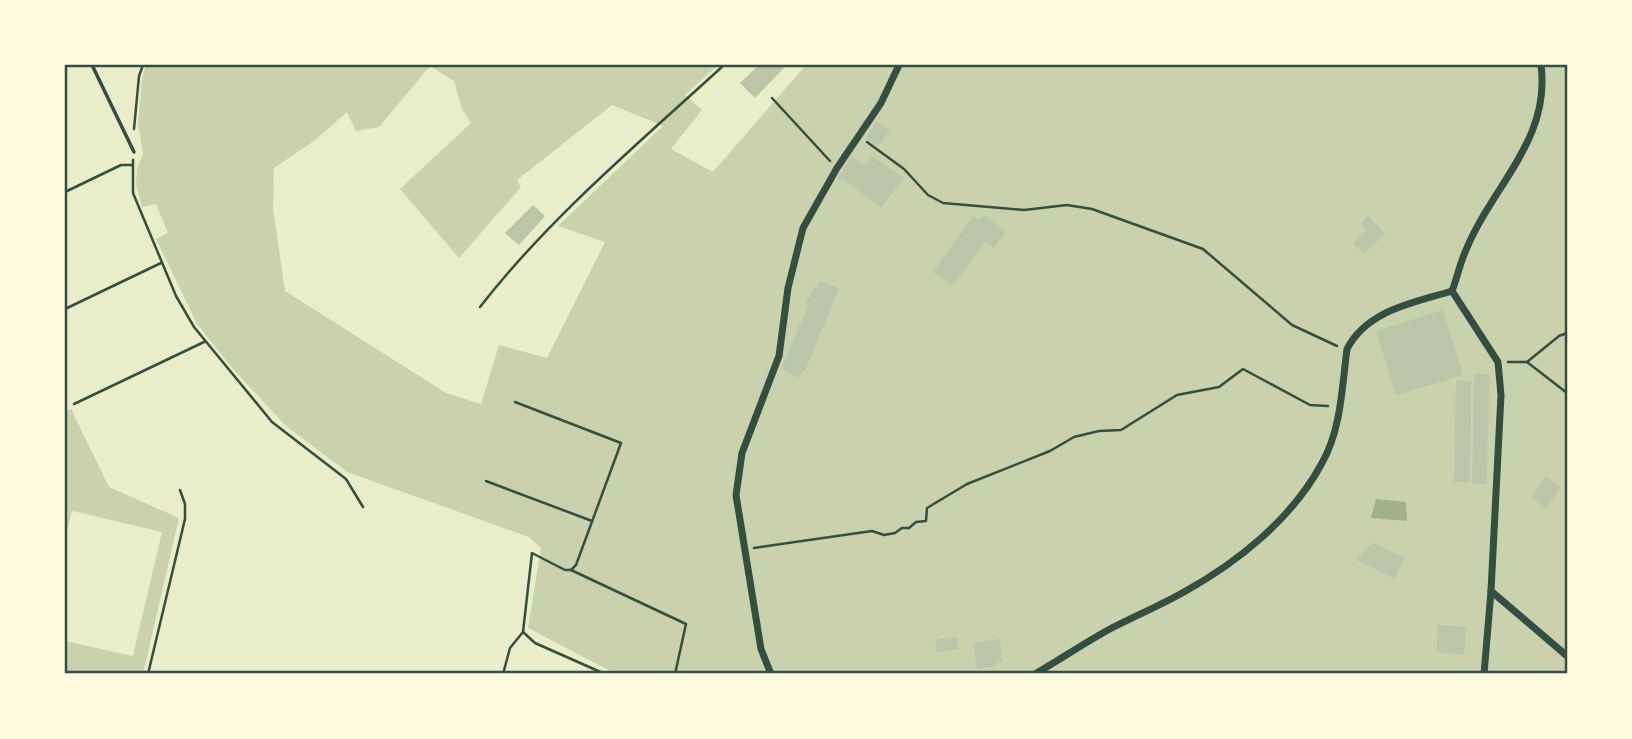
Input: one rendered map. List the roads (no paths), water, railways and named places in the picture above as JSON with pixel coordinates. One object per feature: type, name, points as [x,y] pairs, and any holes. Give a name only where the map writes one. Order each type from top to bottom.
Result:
[{"type":"street","points":[[771,674],[761,649],[736,495],[742,453],[779,356],[788,288],[803,228],[837,168],[881,103],[899,65]]},
{"type":"street","points":[[1452,291],[1466,249],[1531,137],[1540,113],[1544,85],[1541,65]]},
{"type":"street","points":[[1035,674],[1107,631],[1184,592],[1244,554],[1300,497],[1323,463],[1332,441],[1347,349],[1361,329],[1390,310],[1452,291]]},
{"type":"street","points":[[1452,291],[1499,362],[1501,395],[1484,674]]},
{"type":"street","points":[[1491,591],[1567,656]]},
{"type":"lane","points":[[92,65],[134,152]]}]
